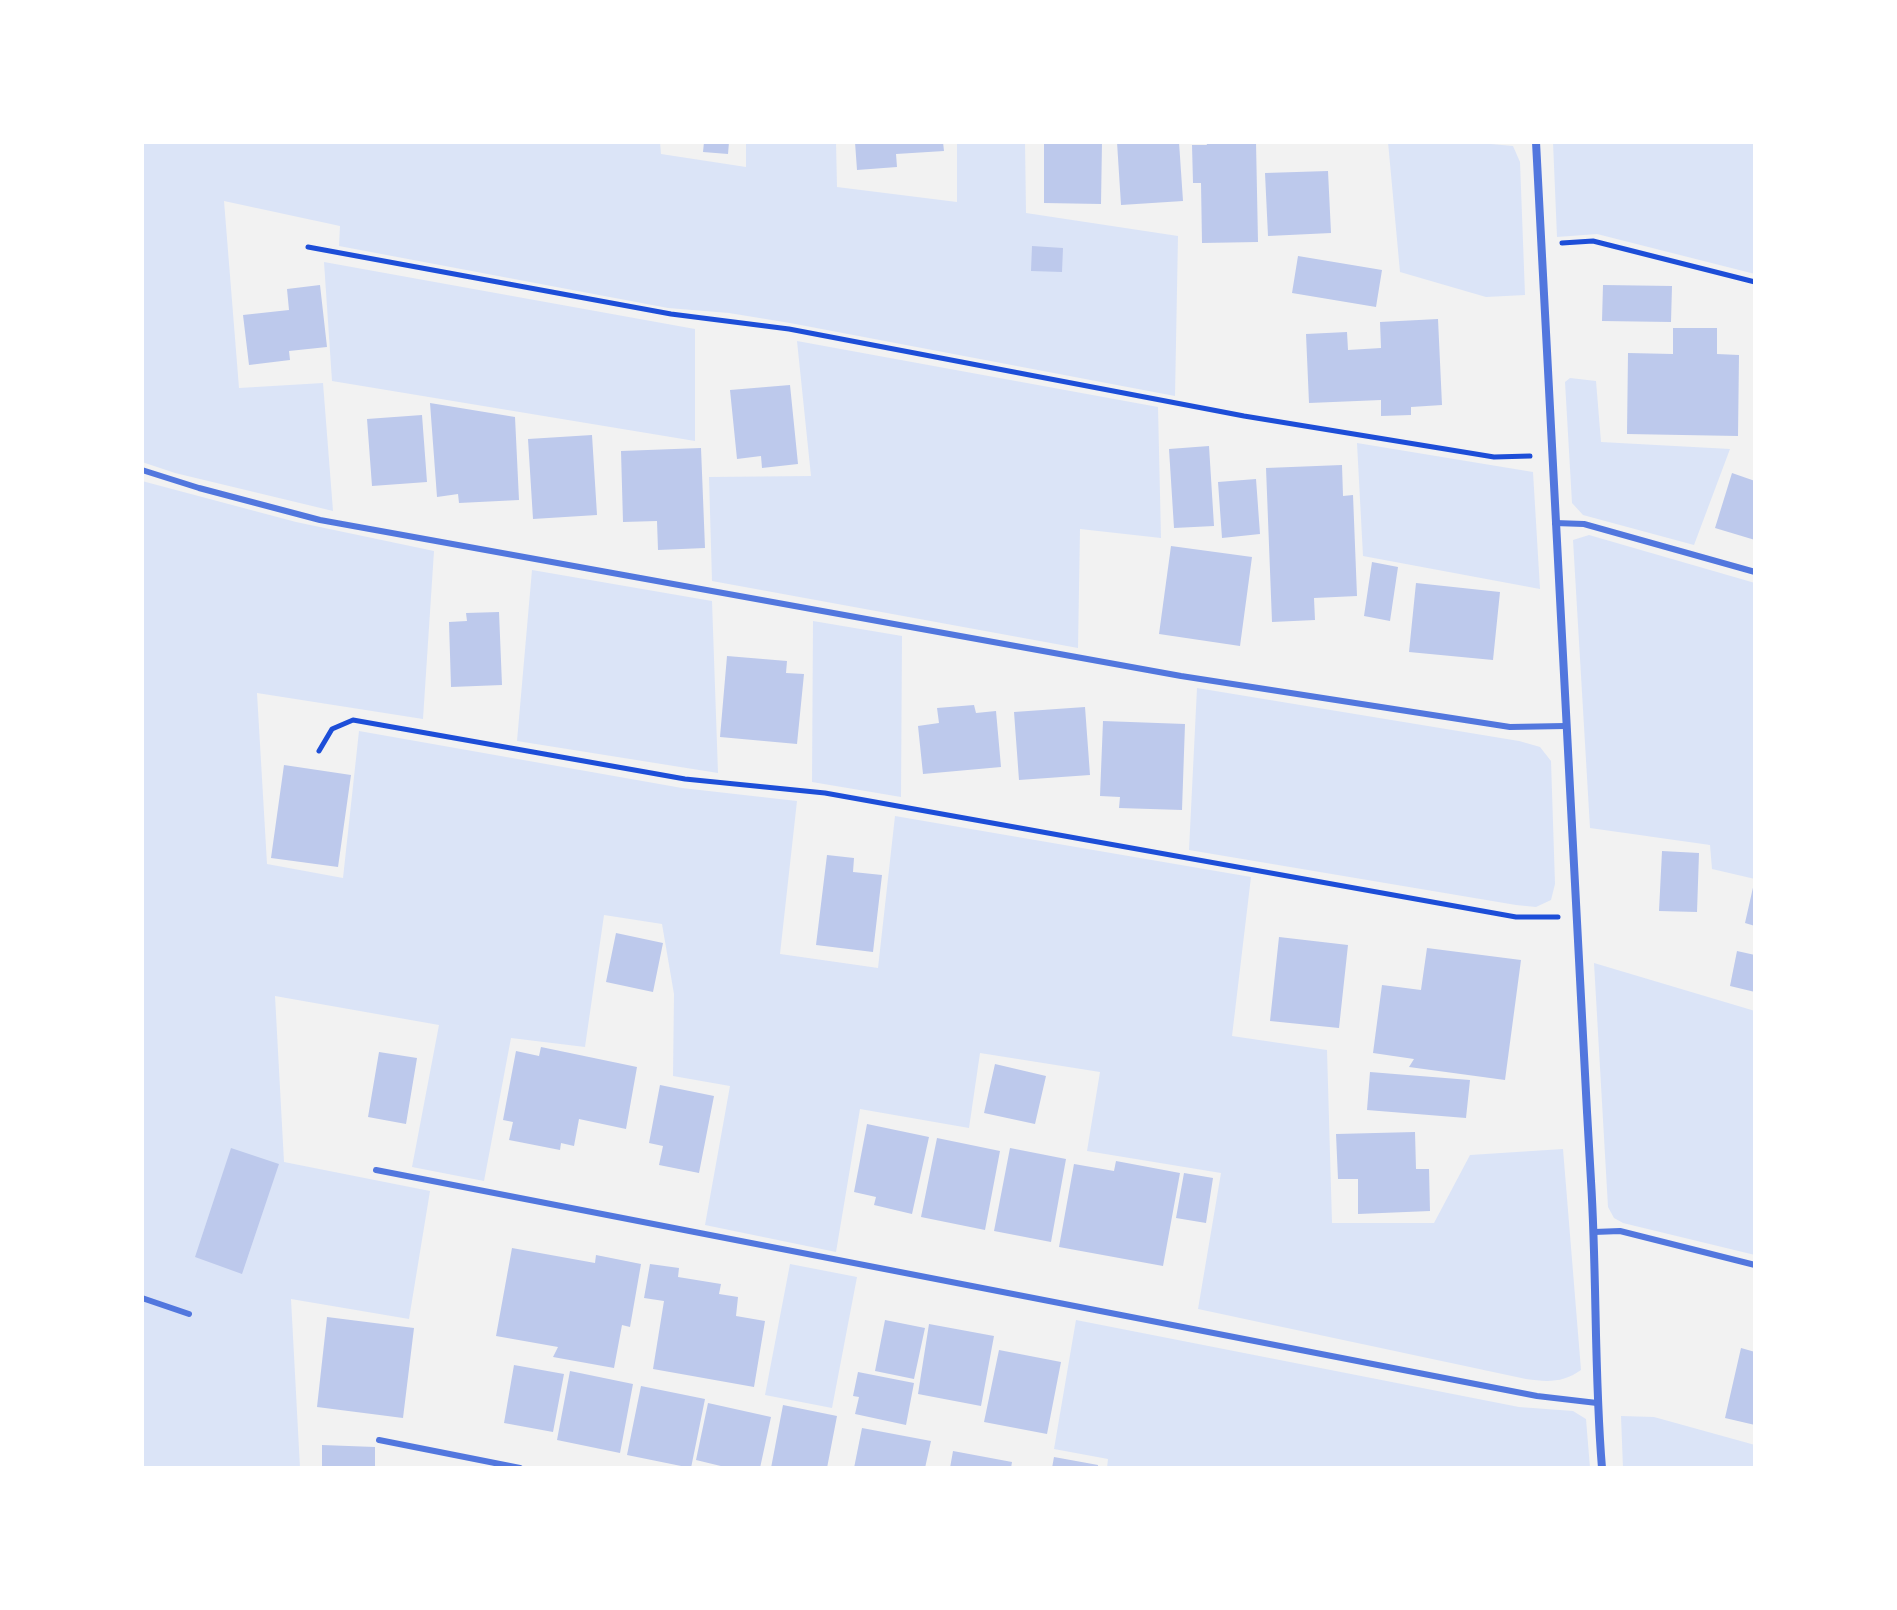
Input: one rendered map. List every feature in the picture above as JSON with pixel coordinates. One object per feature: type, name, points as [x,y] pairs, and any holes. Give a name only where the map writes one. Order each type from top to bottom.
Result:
[{"type":"street","points":[[1536,142],[1594,1232],[1597,1403],[1602,1468]]},
{"type":"lane","points":[[142,470],[320,520],[1118,664],[1510,727],[1565,726]]},
{"type":"lane","points":[[1555,523],[1584,524],[1755,572]]},
{"type":"lane","points":[[376,1170],[1537,1396],[1597,1403]]},
{"type":"lane","points":[[1594,1232],[1620,1231],[1755,1265]]},
{"type":"lane","points":[[142,1298],[189,1314]]},
{"type":"lane","points":[[379,1440],[520,1468]]},
{"type":"path","points":[[1541,245],[1593,241],[1755,282]]},
{"type":"path","points":[[308,247],[671,314],[789,329],[1244,416],[1494,457],[1551,455]]},
{"type":"path","points":[[319,751],[332,729],[353,720],[685,779],[825,793],[1516,917],[1576,917]]},
{"type":"shaded area","points":[[142,142],[660,142],[661,154],[746,167],[746,142],[836,142],[837,187],[957,202],[957,142],[1025,142],[1026,213],[1178,236],[1175,396],[790,323],[729,313],[668,308],[339,246],[340,226],[224,201],[239,388],[323,383],[333,511],[175,473],[142,462]]},
{"type":"shaded area","points":[[1388,142],[1469,142],[1513,146],[1520,162],[1525,295],[1486,297],[1400,272]]},
{"type":"shaded area","points":[[1553,142],[1755,142],[1755,274],[1597,234],[1557,237]]},
{"type":"shaded area","points":[[324,262],[695,329],[695,441],[332,381]]},
{"type":"shaded area","points":[[797,341],[1158,407],[1161,538],[1080,529],[1078,648],[712,581],[709,477],[811,476]]},
{"type":"shaded area","points":[[1570,378],[1596,381],[1601,442],[1730,449],[1694,545],[1583,515],[1572,503],[1565,382]]},
{"type":"shaded area","points":[[1357,443],[1533,472],[1540,589],[1363,556]]},
{"type":"shaded area","points":[[142,481],[296,522],[434,551],[423,719],[257,693],[267,864],[343,878],[359,731],[682,788],[797,801],[780,954],[878,968],[895,816],[1251,877],[1232,1036],[1327,1050],[1332,1223],[1434,1223],[1470,1155],[1563,1149],[1581,1370],[1555,1380],[1526,1379],[1198,1309],[1221,1173],[1087,1151],[1100,1072],[980,1053],[969,1128],[860,1109],[836,1252],[705,1225],[730,1086],[673,1076],[674,994],[662,924],[604,915],[585,1047],[511,1038],[484,1181],[412,1167],[439,1025],[275,996],[284,1162],[430,1191],[409,1319],[291,1299],[300,1468],[142,1468]]},
{"type":"shaded area","points":[[1589,535],[1755,583],[1755,879],[1712,869],[1710,845],[1590,828],[1573,540]]},
{"type":"shaded area","points":[[532,570],[712,601],[718,773],[517,741]]},
{"type":"shaded area","points":[[813,621],[902,636],[901,797],[812,782]]},
{"type":"shaded area","points":[[1197,688],[1540,747],[1551,761],[1555,884],[1551,900],[1536,907],[1516,905],[1189,850]]},
{"type":"shaded area","points":[[1594,963],[1755,1011],[1755,1255],[1623,1223],[1614,1218],[1608,1207]]},
{"type":"shaded area","points":[[790,1264],[857,1277],[832,1408],[765,1395]]},
{"type":"shaded area","points":[[1076,1320],[1519,1407],[1573,1411],[1586,1419],[1590,1468],[1107,1468],[1108,1459],[1054,1449]]},
{"type":"shaded area","points":[[1621,1416],[1654,1417],[1755,1445],[1755,1468],[1623,1468]]},
{"type":"building","points":[[704,142],[729,142],[728,154],[703,152]]},
{"type":"building","points":[[855,142],[943,142],[944,151],[896,154],[897,167],[857,170]]},
{"type":"building","points":[[1044,142],[1102,142],[1101,204],[1044,203]]},
{"type":"building","points":[[1117,142],[1179,142],[1183,201],[1121,205]]},
{"type":"building","points":[[1206,142],[1256,142],[1258,242],[1202,243],[1201,183],[1193,183],[1192,145],[1207,145]]},
{"type":"building","points":[[1328,171],[1331,233],[1268,236],[1265,173]]},
{"type":"building","points":[[1032,246],[1063,248],[1062,272],[1031,271]]},
{"type":"building","points":[[1298,256],[1382,270],[1376,307],[1292,293]]},
{"type":"building","points":[[320,285],[327,347],[289,351],[290,360],[249,365],[243,315],[289,310],[287,289]]},
{"type":"building","points":[[1603,285],[1672,286],[1671,322],[1602,321]]},
{"type":"building","points":[[1438,319],[1442,405],[1411,407],[1411,415],[1381,416],[1381,400],[1309,403],[1306,334],[1347,332],[1348,350],[1381,348],[1380,322]]},
{"type":"building","points":[[1673,328],[1717,328],[1717,354],[1739,355],[1738,436],[1627,434],[1628,353],[1673,354]]},
{"type":"building","points":[[790,385],[798,464],[762,468],[761,456],[737,459],[730,390]]},
{"type":"building","points":[[430,403],[515,417],[519,500],[459,503],[458,494],[437,497]]},
{"type":"building","points":[[422,415],[427,482],[372,486],[367,419]]},
{"type":"building","points":[[592,435],[597,515],[533,519],[528,439]]},
{"type":"building","points":[[1209,446],[1214,526],[1174,528],[1169,449]]},
{"type":"building","points":[[701,448],[705,548],[658,550],[657,521],[623,522],[621,451]]},
{"type":"building","points":[[1342,465],[1343,496],[1353,495],[1357,596],[1314,598],[1315,620],[1272,622],[1266,468]]},
{"type":"building","points":[[1732,473],[1755,481],[1755,540],[1715,528]]},
{"type":"building","points":[[1256,479],[1260,534],[1222,538],[1218,482]]},
{"type":"building","points":[[1171,546],[1252,557],[1240,646],[1159,634]]},
{"type":"building","points":[[1372,562],[1398,567],[1390,621],[1364,616]]},
{"type":"building","points":[[1416,583],[1500,592],[1493,660],[1409,652]]},
{"type":"building","points":[[499,612],[502,685],[451,687],[449,622],[467,621],[466,613]]},
{"type":"building","points":[[727,656],[787,661],[786,673],[804,674],[797,744],[720,737]]},
{"type":"building","points":[[974,705],[976,713],[996,711],[1001,767],[923,774],[918,726],[939,723],[937,708]]},
{"type":"building","points":[[1085,707],[1090,775],[1019,780],[1014,712]]},
{"type":"building","points":[[1103,721],[1185,724],[1182,810],[1119,808],[1120,797],[1100,796]]},
{"type":"building","points":[[284,765],[351,775],[338,867],[271,858]]},
{"type":"building","points":[[1662,851],[1699,853],[1697,912],[1659,911]]},
{"type":"building","points":[[827,855],[854,858],[853,872],[882,875],[873,952],[816,945]]},
{"type":"building","points":[[1755,883],[1755,926],[1745,923]]},
{"type":"building","points":[[616,933],[663,943],[653,992],[606,982]]},
{"type":"building","points":[[1279,937],[1348,945],[1339,1028],[1270,1021]]},
{"type":"building","points":[[1427,948],[1521,960],[1505,1080],[1409,1067],[1414,1059],[1373,1053],[1382,985],[1421,990]]},
{"type":"building","points":[[1737,951],[1755,955],[1755,992],[1730,986]]},
{"type":"building","points":[[541,1047],[637,1067],[626,1129],[579,1119],[574,1146],[561,1143],[560,1150],[509,1140],[513,1122],[503,1120],[516,1051],[539,1056]]},
{"type":"building","points":[[379,1052],[417,1058],[406,1124],[368,1117]]},
{"type":"building","points":[[995,1064],[1046,1076],[1035,1124],[984,1113]]},
{"type":"building","points":[[1370,1072],[1470,1080],[1466,1118],[1367,1110]]},
{"type":"building","points":[[660,1085],[714,1096],[699,1173],[659,1165],[663,1146],[649,1143]]},
{"type":"building","points":[[867,1124],[929,1137],[912,1214],[874,1205],[876,1197],[854,1192]]},
{"type":"building","points":[[1415,1132],[1416,1169],[1429,1169],[1430,1211],[1358,1214],[1358,1179],[1338,1179],[1336,1134]]},
{"type":"building","points":[[937,1138],[1000,1151],[985,1230],[921,1217]]},
{"type":"building","points":[[231,1148],[279,1164],[242,1274],[195,1257]]},
{"type":"building","points":[[1010,1148],[1066,1159],[1051,1242],[994,1231]]},
{"type":"building","points":[[1116,1161],[1180,1173],[1163,1266],[1059,1247],[1074,1164],[1114,1171]]},
{"type":"building","points":[[1184,1173],[1213,1178],[1206,1223],[1176,1218]]},
{"type":"building","points":[[512,1248],[595,1263],[596,1255],[641,1264],[630,1327],[622,1325],[614,1368],[553,1357],[558,1347],[496,1336]]},
{"type":"building","points":[[650,1264],[679,1268],[678,1277],[721,1284],[719,1294],[738,1297],[736,1316],[765,1321],[754,1387],[653,1369],[664,1301],[644,1298]]},
{"type":"building","points":[[327,1317],[414,1328],[403,1418],[317,1407]]},
{"type":"building","points":[[885,1320],[925,1328],[914,1379],[875,1371]]},
{"type":"building","points":[[929,1324],[994,1336],[981,1406],[918,1394]]},
{"type":"building","points":[[1741,1348],[1755,1352],[1755,1425],[1725,1418]]},
{"type":"building","points":[[999,1350],[1061,1362],[1047,1434],[984,1422]]},
{"type":"building","points":[[514,1365],[564,1374],[553,1432],[504,1423]]},
{"type":"building","points":[[570,1371],[633,1384],[620,1453],[557,1440]]},
{"type":"building","points":[[858,1372],[914,1383],[906,1425],[855,1414],[859,1397],[853,1396]]},
{"type":"building","points":[[641,1386],[705,1399],[691,1468],[627,1455]]},
{"type":"building","points":[[708,1403],[771,1417],[760,1468],[729,1468],[696,1460]]},
{"type":"building","points":[[783,1405],[837,1416],[827,1468],[771,1468]]},
{"type":"building","points":[[862,1428],[931,1441],[925,1468],[854,1468]]},
{"type":"building","points":[[322,1445],[375,1447],[375,1468],[322,1468]]},
{"type":"building","points":[[953,1451],[1012,1462],[1011,1468],[950,1468]]},
{"type":"building","points":[[1054,1457],[1098,1465],[1098,1468],[1052,1468]]}]
